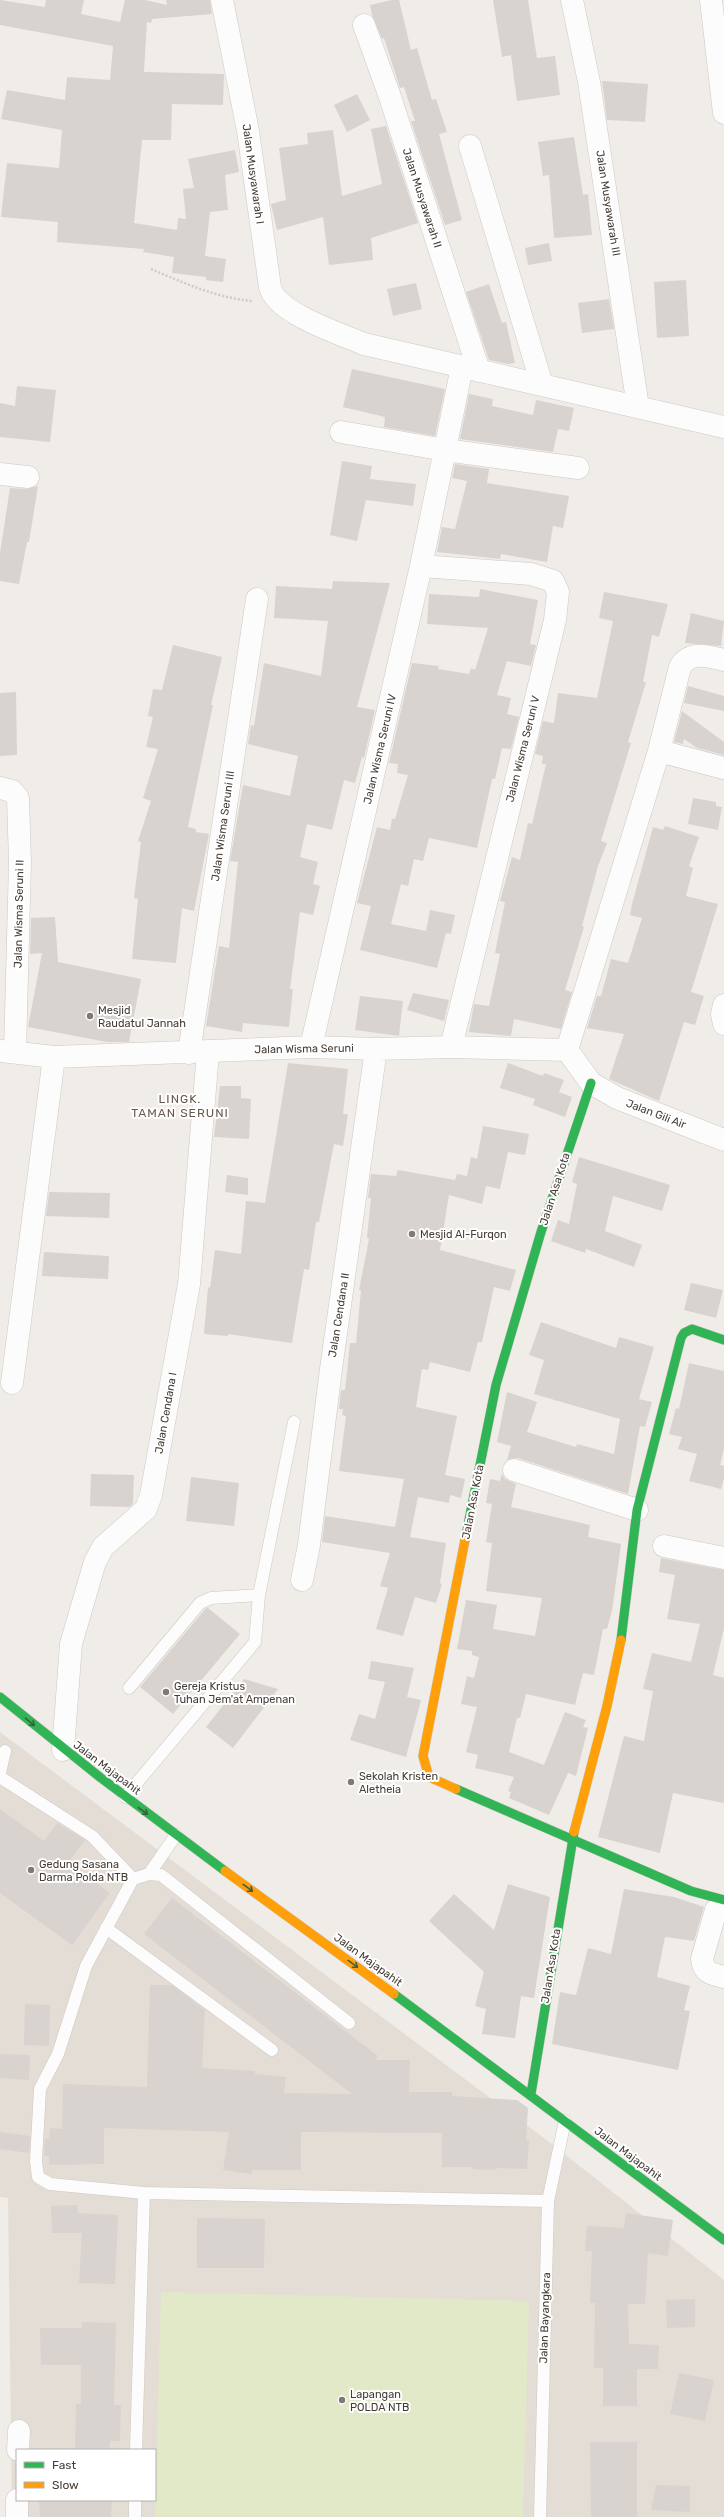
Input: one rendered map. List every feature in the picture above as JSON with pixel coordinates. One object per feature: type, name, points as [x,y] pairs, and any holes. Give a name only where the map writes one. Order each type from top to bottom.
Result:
[{"type":"street","name":"Jalan Musyawarah I","points":[[222,0],[248,131],[270,287],[274,298],[281,304],[317,324],[364,344],[724,427]]},
{"type":"street","name":"Jalan Musyawarah III","points":[[572,0],[589,82],[638,407]]},
{"type":"street","points":[[711,0],[724,113]]},
{"type":"street","name":"Jalan Musyawarah II","points":[[364,25],[390,97],[470,369]]},
{"type":"street","points":[[470,146],[542,385]]},
{"type":"street","name":"Jalan Wisma Seruni IV","points":[[311,1047],[421,566],[445,450],[470,369]]},
{"type":"street","points":[[341,432],[445,450],[578,468]]},
{"type":"street","points":[[0,474],[28,477]]},
{"type":"street","name":"Jalan Wisma Seruni V","points":[[421,566],[531,574],[553,581],[558,592],[553,628],[451,1047]]},
{"type":"street","name":"Jalan Wisma Seruni III","points":[[199,1052],[257,599]]},
{"type":"street","points":[[591,1083],[567,1050],[659,751],[680,667],[685,659],[707,655],[724,660]]},
{"type":"street","points":[[659,751],[724,768]]},
{"type":"street","name":"Jalan Wisma Seruni II","points":[[0,788],[12,791],[18,798],[20,862],[8,1051]]},
{"type":"street","points":[[724,1005],[722,1014],[724,1024]]},
{"type":"street","name":"Jalan Wisma Seruni","points":[[8,1051],[54,1057],[311,1047],[376,1049],[451,1047],[567,1050]]},
{"type":"street","name":"Jalan Cendana II","points":[[302,1580],[309,1545],[331,1369],[376,1049]]},
{"type":"street","name":"Jalan Cendana I","points":[[64,1750],[71,1644],[95,1562],[103,1547],[146,1509],[151,1495],[189,1284],[199,1052]]},
{"type":"street","points":[[12,1383],[54,1057]]},
{"type":"street","name":"Jalan Gili Air","points":[[591,1083],[617,1098],[724,1140]]},
{"type":"street","name":"Jalan Asa Kota","points":[[591,1083],[541,1232],[496,1385],[423,1756],[425,1769],[429,1777],[719,1903],[702,1959],[703,1967],[707,1972],[724,1978]]},
{"type":"street","name":"Jalan Asa Kota","points":[[531,2094],[572,1839],[607,1706],[625,1622],[637,1510],[681,1338],[687,1331],[697,1329],[724,1340]]},
{"type":"street","points":[[514,1470],[637,1510]]},
{"type":"street","points":[[664,1546],[724,1558]]},
{"type":"street","name":"Jalan Majapahit","points":[[0,1697],[64,1750],[125,1797],[531,2094],[724,2240]]},
{"type":"street","points":[[17,2501],[17,2517]]},
{"type":"lane","points":[[125,1797],[255,1642],[259,1595],[294,1422]]},
{"type":"lane","points":[[129,1688],[200,1603],[211,1598],[259,1595]]},
{"type":"lane","points":[[0,1773],[5,1751]]},
{"type":"lane","points":[[0,1777],[92,1836],[134,1879]]},
{"type":"lane","points":[[149,1874],[176,1835]]},
{"type":"lane","points":[[349,2023],[161,1875],[149,1874],[134,1879],[86,1966],[58,2054],[40,2089],[38,2177],[50,2184],[144,2193],[548,2201]]},
{"type":"lane","points":[[106,1928],[272,2050]]},
{"type":"lane","name":"Jalan Bayangkara","points":[[540,2517],[548,2201],[565,2121]]},
{"type":"lane","points":[[136,2449],[144,2193]]},
{"type":"lane","points":[[135,2501],[135,2517]]},
{"type":"path","points":[[151,269],[193,287],[236,300],[281,304]]},
{"type":"shaded area","points":[[0,1732],[548,2141],[724,2280],[724,2517],[12,2517],[8,2198],[0,2197]]},
{"type":"green space","name":"Lapangan POLDA NTB","points":[[161,2292],[529,2301],[523,2517],[155,2517]]},
{"type":"building","points":[[0,0],[45,7],[46,0],[84,0],[81,14],[120,22],[125,0],[145,0],[167,5],[166,0],[210,0],[212,14],[152,19],[151,23],[147,22],[144,72],[224,74],[223,105],[172,104],[171,140],[142,140],[134,223],[177,230],[178,218],[186,219],[183,189],[194,188],[188,159],[235,150],[239,172],[225,175],[228,210],[210,212],[205,256],[226,259],[223,282],[206,280],[206,277],[172,273],[174,257],[143,252],[144,249],[57,242],[58,222],[1,217],[7,163],[59,168],[62,130],[1,119],[7,90],[65,100],[67,77],[110,80],[113,46],[0,25]]},
{"type":"building","points":[[399,0],[411,50],[417,48],[432,100],[436,99],[447,132],[439,134],[462,220],[445,225],[411,121],[415,121],[404,87],[400,88],[384,38],[382,39],[372,15],[370,5]]},
{"type":"building","points":[[493,0],[528,0],[537,58],[555,56],[560,95],[517,101],[511,55],[502,57]]},
{"type":"building","points":[[602,81],[648,84],[645,122],[607,120]]},
{"type":"building","points":[[357,94],[370,120],[347,132],[334,105]]},
{"type":"building","points":[[386,126],[418,223],[371,238],[373,260],[329,265],[323,217],[277,230],[271,204],[286,200],[279,148],[308,144],[307,133],[333,130],[342,196],[382,184],[371,129]]},
{"type":"building","points":[[574,137],[583,195],[588,194],[592,235],[554,238],[549,175],[543,176],[538,142]]},
{"type":"building","points":[[549,243],[552,261],[528,265],[525,248]]},
{"type":"building","points":[[686,280],[689,336],[657,338],[654,282]]},
{"type":"building","points":[[416,283],[422,309],[393,316],[387,289]]},
{"type":"building","points":[[489,284],[502,323],[506,322],[515,363],[508,364],[489,360],[466,292]]},
{"type":"building","points":[[609,299],[614,329],[582,333],[578,303]]},
{"type":"building","points":[[352,369],[445,389],[435,436],[384,427],[385,417],[343,407]]},
{"type":"building","points":[[17,386],[56,390],[50,442],[0,437],[0,403],[15,406]]},
{"type":"building","points":[[469,394],[493,399],[492,406],[533,415],[536,400],[574,408],[569,431],[558,429],[553,452],[460,439]]},
{"type":"building","points":[[342,461],[372,466],[370,479],[416,484],[413,506],[366,500],[357,541],[330,535]]},
{"type":"building","points":[[455,464],[489,469],[487,483],[569,496],[563,528],[553,526],[547,562],[501,554],[500,559],[437,552],[442,527],[455,529],[467,481],[452,478]]},
{"type":"building","points":[[38,486],[29,542],[27,542],[19,584],[0,581],[0,553],[10,488],[27,489]]},
{"type":"building","points":[[333,581],[390,583],[357,707],[375,710],[364,758],[362,757],[355,783],[344,780],[332,830],[307,824],[300,857],[318,862],[313,884],[320,886],[313,915],[300,912],[290,989],[293,989],[289,1027],[243,1023],[242,1032],[206,1026],[219,946],[229,948],[238,862],[230,861],[243,785],[290,796],[298,756],[248,744],[251,725],[254,726],[264,663],[321,676],[328,621],[274,618],[276,586],[332,589]]},
{"type":"building","points":[[480,589],[538,600],[530,644],[536,645],[531,666],[507,661],[497,695],[511,698],[507,714],[519,717],[511,749],[502,748],[495,779],[492,779],[477,848],[429,838],[423,861],[414,859],[408,886],[401,884],[391,924],[426,931],[430,910],[455,915],[451,934],[446,933],[437,968],[360,950],[371,906],[357,903],[377,827],[390,830],[392,819],[395,819],[408,775],[397,773],[398,764],[389,763],[412,663],[439,666],[438,669],[469,674],[471,668],[475,670],[488,628],[427,624],[429,594],[479,597]]},
{"type":"building","points":[[604,592],[668,604],[659,637],[652,635],[643,682],[646,682],[628,742],[631,743],[601,841],[607,843],[598,866],[582,926],[584,927],[565,990],[572,992],[561,1029],[514,1019],[511,1036],[469,1032],[474,1004],[489,1006],[500,954],[495,953],[505,902],[500,901],[512,857],[520,860],[528,823],[532,824],[546,764],[542,764],[543,756],[535,754],[543,721],[554,723],[558,693],[597,698],[613,621],[599,618]]},
{"type":"building","points":[[691,613],[724,621],[721,646],[685,643]]},
{"type":"building","points":[[173,645],[222,657],[211,705],[213,705],[188,827],[196,829],[196,832],[209,834],[194,911],[182,908],[176,963],[132,959],[138,899],[134,898],[141,842],[138,841],[151,801],[143,798],[158,749],[146,747],[153,717],[148,716],[153,689],[162,690]]},
{"type":"building","points":[[688,686],[724,696],[724,711],[684,703]]},
{"type":"building","points":[[16,692],[17,755],[0,756],[0,693]]},
{"type":"building","points":[[682,711],[724,742],[724,755],[697,748],[684,739],[683,744],[674,742]]},
{"type":"building","points":[[693,798],[716,802],[716,806],[722,807],[718,830],[688,824]]},
{"type":"building","points":[[665,826],[699,837],[689,866],[693,868],[686,896],[718,904],[691,992],[704,996],[695,1025],[684,1022],[659,1101],[609,1079],[624,1034],[587,1028],[597,996],[601,996],[611,959],[628,963],[642,918],[630,915],[632,904],[653,827],[663,830]]},
{"type":"building","points":[[55,917],[58,962],[141,979],[129,1042],[107,1042],[28,1027],[42,953],[30,954],[31,918]]},
{"type":"building","points":[[413,993],[449,1000],[444,1021],[407,1010]]},
{"type":"building","points":[[360,996],[403,1001],[399,1036],[355,1030]]},
{"type":"building","points":[[288,1063],[348,1069],[343,1114],[348,1114],[343,1146],[334,1144],[319,1222],[316,1222],[309,1270],[304,1269],[292,1343],[228,1334],[228,1336],[204,1334],[208,1287],[210,1288],[215,1250],[241,1254],[246,1201],[265,1203]]},
{"type":"building","points":[[508,1063],[543,1076],[544,1073],[564,1080],[559,1092],[572,1097],[565,1117],[533,1105],[535,1099],[500,1088]]},
{"type":"building","points":[[220,1086],[241,1086],[241,1098],[251,1099],[249,1139],[214,1137]]},
{"type":"building","points":[[483,1126],[529,1134],[525,1155],[508,1152],[500,1189],[486,1186],[482,1204],[449,1195],[440,1250],[516,1270],[510,1291],[494,1287],[482,1342],[478,1342],[470,1372],[430,1362],[428,1370],[422,1369],[416,1407],[457,1416],[445,1475],[465,1479],[461,1498],[450,1495],[449,1503],[418,1497],[410,1537],[446,1543],[440,1583],[442,1584],[436,1603],[415,1597],[403,1636],[376,1629],[388,1588],[380,1586],[390,1553],[322,1542],[325,1516],[395,1527],[404,1479],[339,1471],[346,1416],[342,1415],[343,1409],[339,1409],[341,1390],[345,1390],[350,1343],[356,1343],[361,1290],[359,1290],[369,1239],[367,1238],[371,1198],[368,1198],[371,1174],[396,1176],[398,1170],[455,1180],[457,1174],[467,1176],[471,1157],[477,1159]]},
{"type":"building","points":[[579,1157],[670,1185],[662,1211],[613,1196],[605,1231],[642,1245],[634,1267],[586,1249],[585,1253],[551,1241],[558,1220],[569,1224],[577,1184],[572,1182]]},
{"type":"building","points":[[227,1175],[248,1178],[248,1195],[225,1192]]},
{"type":"building","points":[[49,1192],[110,1193],[109,1218],[46,1216]]},
{"type":"building","points":[[44,1252],[109,1256],[108,1279],[42,1276]]},
{"type":"building","points":[[691,1283],[723,1290],[716,1318],[684,1310]]},
{"type":"building","points":[[541,1322],[616,1348],[619,1337],[654,1347],[639,1399],[652,1402],[645,1427],[640,1426],[628,1494],[518,1458],[507,1460],[511,1446],[497,1442],[507,1392],[537,1402],[527,1432],[576,1447],[577,1444],[614,1454],[620,1419],[534,1394],[544,1360],[529,1355]]},
{"type":"building","points":[[689,1363],[724,1371],[724,1449],[720,1465],[724,1466],[724,1478],[721,1489],[689,1481],[697,1454],[678,1449],[682,1437],[669,1434],[676,1408],[679,1409]]},
{"type":"building","points":[[91,1474],[134,1475],[133,1504],[129,1507],[90,1506]]},
{"type":"building","points":[[502,1474],[505,1479],[516,1484],[511,1507],[590,1525],[588,1537],[621,1544],[612,1611],[607,1629],[603,1629],[594,1675],[583,1673],[575,1705],[526,1694],[520,1718],[517,1718],[509,1752],[544,1765],[565,1712],[586,1720],[583,1727],[588,1728],[576,1776],[568,1773],[549,1815],[509,1798],[511,1792],[508,1791],[514,1777],[475,1768],[478,1755],[466,1752],[477,1707],[461,1704],[467,1676],[474,1678],[479,1657],[472,1655],[472,1651],[457,1649],[466,1600],[497,1605],[493,1629],[535,1636],[542,1598],[486,1591],[492,1543],[486,1542],[492,1504],[486,1503],[490,1479],[500,1481]]},
{"type":"building","points":[[191,1477],[239,1483],[234,1526],[186,1521]]},
{"type":"building","points":[[661,1558],[724,1570],[724,1628],[713,1675],[724,1678],[724,1803],[673,1793],[660,1853],[598,1837],[624,1736],[644,1741],[653,1691],[643,1689],[652,1653],[691,1662],[700,1624],[667,1619],[675,1575],[659,1572]]},
{"type":"building","points":[[206,1608],[208,1608],[240,1634],[173,1714],[140,1687]]},
{"type":"building","points":[[371,1661],[414,1668],[407,1697],[421,1700],[406,1757],[350,1740],[359,1714],[375,1719],[385,1682],[368,1679]]},
{"type":"building","points":[[244,1679],[278,1689],[233,1748],[206,1727]]},
{"type":"building","points":[[0,1809],[44,1841],[57,1823],[85,1840],[68,1863],[110,1893],[72,1945],[0,1893]]},
{"type":"building","points":[[508,1884],[550,1897],[534,1998],[521,1996],[515,2038],[482,2034],[486,2009],[475,2006],[484,1972],[429,1921],[454,1894],[494,1930]]},
{"type":"building","points":[[624,1889],[674,1897],[704,1907],[694,1941],[665,1937],[657,1977],[690,1986],[684,2010],[690,2011],[678,2070],[552,2044],[560,1992],[576,1995],[588,1948],[611,1954]]},
{"type":"building","points":[[172,1898],[378,2056],[375,2060],[410,2060],[409,2092],[452,2092],[452,2096],[517,2100],[528,2108],[526,2140],[529,2140],[527,2169],[496,2168],[495,2170],[473,2169],[473,2167],[442,2167],[442,2133],[301,2132],[301,2170],[252,2170],[251,2174],[223,2170],[229,2132],[104,2128],[104,2164],[49,2165],[49,2156],[44,2156],[45,2139],[49,2139],[50,2128],[62,2129],[63,2084],[147,2087],[150,1985],[172,1985],[205,2010],[202,2068],[255,2071],[255,2074],[286,2077],[284,2093],[352,2094],[144,1934]]},
{"type":"building","points":[[25,2004],[50,2005],[49,2046],[24,2045]]},
{"type":"building","points":[[0,2054],[30,2055],[29,2080],[0,2078]]},
{"type":"building","points":[[0,2132],[30,2136],[29,2153],[0,2149]]},
{"type":"building","points":[[77,2205],[78,2213],[118,2215],[115,2284],[79,2283],[82,2233],[52,2233],[51,2206]]},
{"type":"building","points":[[626,2213],[673,2220],[668,2256],[648,2253],[645,2304],[628,2304],[629,2344],[659,2345],[658,2369],[637,2369],[637,2406],[603,2406],[603,2368],[594,2368],[595,2303],[590,2303],[592,2251],[585,2251],[587,2226],[624,2228]]},
{"type":"building","points":[[197,2218],[265,2219],[264,2268],[197,2268]]},
{"type":"building","points":[[695,2299],[695,2327],[667,2328],[666,2300]]},
{"type":"building","points":[[82,2322],[116,2323],[114,2405],[121,2405],[120,2441],[110,2441],[110,2449],[75,2449],[76,2404],[81,2404],[81,2365],[41,2365],[40,2328],[82,2328]]},
{"type":"building","points":[[679,2373],[714,2380],[705,2421],[670,2414]]},
{"type":"building","points":[[590,2442],[637,2442],[637,2517],[591,2517]]},
{"type":"building","points":[[656,2485],[690,2486],[690,2512],[651,2510]]},
{"type":"building","points":[[39,2501],[112,2501],[111,2517],[40,2517]]},
{"type":"traffic: fast","points":[[465,1540],[496,1385],[541,1232],[591,1083]]},
{"type":"traffic: fast","points":[[621,1640],[637,1510],[681,1338],[684,1333],[692,1329],[724,1340]]},
{"type":"traffic: fast","points":[[0,1697],[101,1778],[225,1871]]},
{"type":"traffic: fast","points":[[456,1789],[691,1891],[724,1900]]},
{"type":"traffic: fast","points":[[531,2094],[574,1832]]},
{"type":"traffic: fast","points":[[394,1994],[724,2240]]},
{"type":"traffic: slow","points":[[456,1789],[429,1777],[423,1756],[465,1540]]},
{"type":"traffic: slow","points":[[574,1832],[607,1706],[621,1640]]},
{"type":"traffic: slow","points":[[225,1871],[394,1994]]},
{"type":"place","name":"Mesjid Raudatul Jannah","points":[[90,1016]]},
{"type":"place","name":"Mesjid Al-Furqon","points":[[412,1234]]},
{"type":"place","name":"Gereja Kristus Tuhan Jem'at Ampenan","points":[[166,1692]]},
{"type":"place","name":"Sekolah Kristen Aletheia","points":[[351,1782]]},
{"type":"place","name":"Gedung Sasana Darma Polda NTB","points":[[31,1870]]},
{"type":"place","name":"Lapangan POLDA NTB","points":[[342,2400]]},
{"type":"district","name":"LINGK. TAMAN SERUNI","points":[[180,1106]]}]
